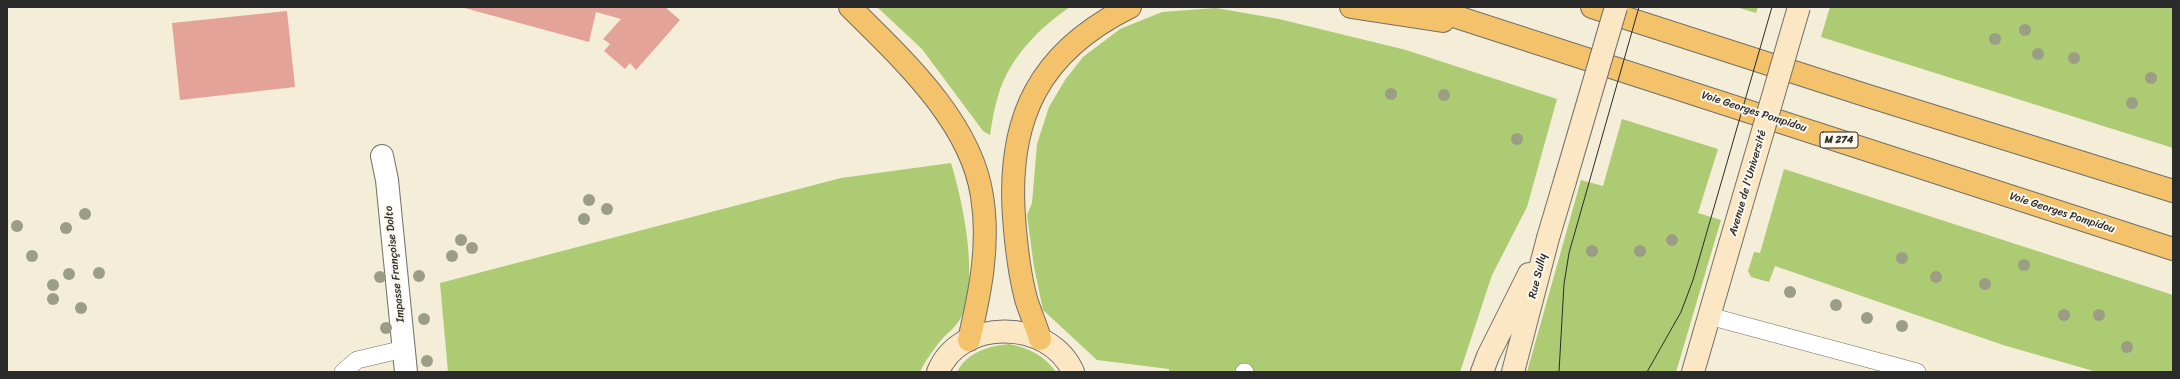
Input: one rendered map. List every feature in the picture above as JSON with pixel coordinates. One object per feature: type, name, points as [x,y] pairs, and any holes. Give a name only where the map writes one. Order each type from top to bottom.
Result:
[{"type":"highway","points":[[850,7],[936,98],[953,122],[975,169],[982,195],[984,250],[981,291],[969,340]]},
{"type":"highway","points":[[1040,339],[1026,300],[1015,236],[1013,166],[1018,137],[1026,111],[1036,90],[1065,51],[1085,33],[1107,18],[1130,7]]},
{"type":"highway","points":[[1351,7],[1505,31]]},
{"type":"highway","name":"Voie Georges Pompidou","points":[[1426,7],[1505,31],[2173,249]]},
{"type":"highway","points":[[1592,7],[1865,96],[2173,191]]},
{"type":"main road","name":"Rue Sully","points":[[1513,372],[1548,238],[1616,7]]},
{"type":"main road","name":"Avenue de l'Université","points":[[1709,316],[1799,7]]},
{"type":"main road","points":[[1482,372],[1488,356],[1548,238]]},
{"type":"main road","points":[[1693,372],[1709,316]]},
{"type":"main road","points":[[938,372],[952,352],[969,340],[986,334],[1004,331],[1022,333],[1040,339],[1058,352],[1073,372]]},
{"type":"street","name":"Impasse Françoise Dolto","points":[[382,156],[387,180],[406,372]]},
{"type":"lane","points":[[1709,316],[1917,372]]},
{"type":"lane","points":[[343,372],[357,360],[404,349]]},
{"type":"green space","points":[[877,7],[1070,7],[1036,34],[1017,57],[1003,82],[998,96],[990,135],[983,131],[922,49]]},
{"type":"green space","points":[[1736,7],[1758,7],[1756,13]]},
{"type":"green space","points":[[1830,7],[2173,8],[2173,148],[1821,37]]},
{"type":"green space","points":[[1216,8],[1279,19],[1406,50],[1557,99],[1527,207],[1492,275],[1460,372],[1169,372],[1169,369],[1097,360],[1043,310],[1034,267],[1027,215],[1032,203],[1037,144],[1049,107],[1065,80],[1083,57],[1120,29],[1162,12]]},
{"type":"green space","points":[[1622,119],[1718,149],[1698,213],[1721,220],[1676,372],[1527,372],[1581,180],[1603,186]]},
{"type":"green space","points":[[951,163],[956,179],[967,238],[969,278],[967,297],[963,313],[959,321],[942,339],[927,359],[920,372],[448,372],[440,283],[841,178]]},
{"type":"green space","points":[[1784,169],[2173,295],[2173,372],[2097,372],[2003,345],[1775,266],[1769,282],[1751,277],[1748,271],[1754,252],[1760,253]]},
{"type":"green space","points":[[1009,344],[1036,353],[1056,372],[957,372],[967,359],[979,351],[994,346]]},
{"type":"building","points":[[461,7],[665,7],[680,20],[636,70],[630,63],[625,69],[604,51],[610,44],[603,39],[621,19],[596,12],[589,42]]},
{"type":"building","points":[[287,11],[295,87],[180,100],[172,23]]},
{"type":"tram line","points":[[1559,372],[1564,284],[1569,253],[1639,7]]},
{"type":"tram line","points":[[1647,372],[1681,312],[1693,280],[1772,7]]}]
